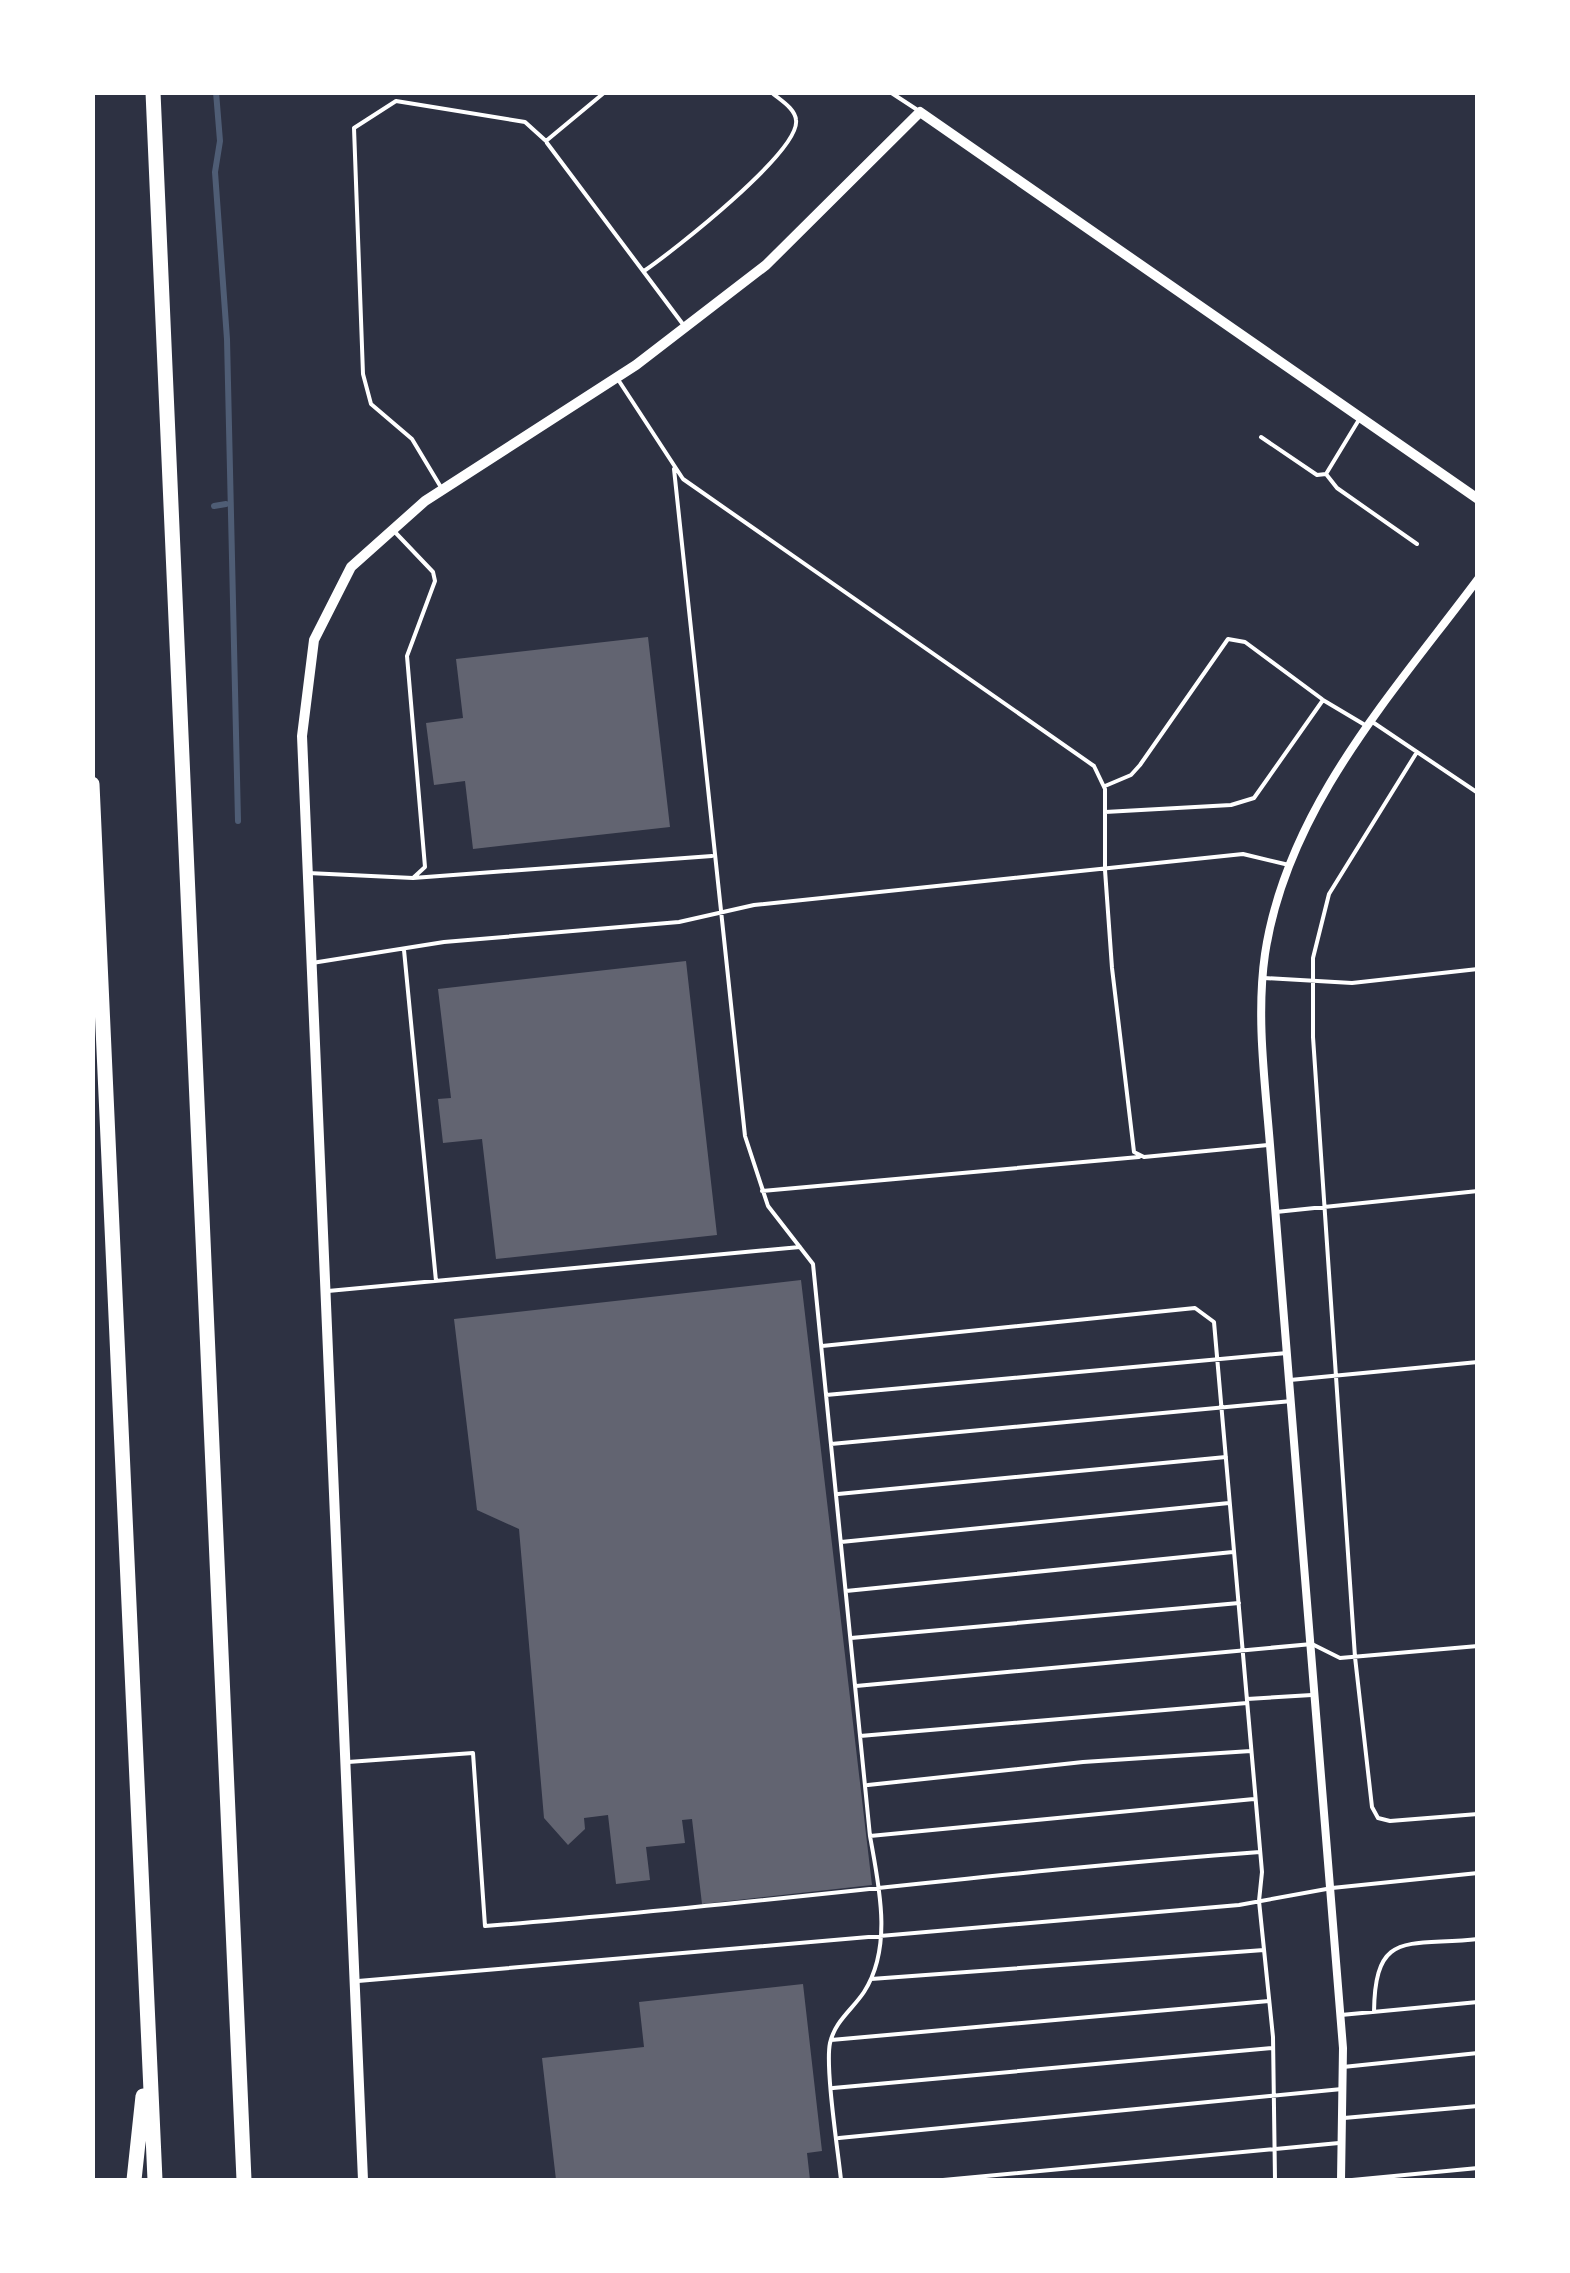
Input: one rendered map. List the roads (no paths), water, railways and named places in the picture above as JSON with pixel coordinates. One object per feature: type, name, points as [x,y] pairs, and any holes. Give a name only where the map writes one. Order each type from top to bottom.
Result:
[{"type":"highway","points":[[153,92],[244,2180]]},
{"type":"highway","points":[[92,784],[155,2180]]},
{"type":"highway","points":[[134,2180],[148,2053]]},
{"type":"street","points":[[362,2180],[348,1762],[302,736],[314,640],[351,567],[443,490],[617,377],[766,265],[920,112],[1478,500]]},
{"type":"street","points":[[1341,2180],[1341,2015],[1262,1037],[1265,955],[1290,866],[1314,812],[1370,724],[1478,578]]},
{"type":"lane","points":[[546,141],[605,92]]},
{"type":"lane","points":[[644,271],[746,190],[794,134],[797,121],[792,110],[770,92]]},
{"type":"lane","points":[[890,92],[920,112]]},
{"type":"lane","points":[[443,490],[412,439],[371,404],[362,374],[354,128],[396,101],[525,122],[546,141],[686,327]]},
{"type":"lane","points":[[617,377],[674,469],[1094,766],[1104,786],[1105,870],[1130,1141],[1134,1152],[1144,1157]]},
{"type":"lane","points":[[1326,474],[1360,418]]},
{"type":"lane","points":[[1260,436],[1318,475],[1326,474]]},
{"type":"lane","points":[[674,469],[718,913],[745,1136],[762,1191],[813,1264],[870,1836],[880,1888],[878,1966],[840,2019],[831,2040],[841,2180]]},
{"type":"lane","points":[[1326,474],[1336,488],[1417,544]]},
{"type":"lane","points":[[392,530],[433,572],[435,582],[407,656],[425,866],[412,878]]},
{"type":"lane","points":[[1104,786],[1131,775],[1140,765],[1228,638],[1246,642],[1323,700],[1332,701],[1478,793]]},
{"type":"lane","points":[[1105,812],[1231,804],[1254,798],[1323,700]]},
{"type":"lane","points":[[1416,752],[1329,894],[1313,958],[1325,1207],[1355,1657],[1372,1808],[1378,1818],[1390,1821],[1478,1814]]},
{"type":"lane","points":[[312,962],[444,942],[679,922],[754,905],[1243,854],[1290,866]]},
{"type":"lane","points":[[308,873],[412,878],[713,856]]},
{"type":"lane","points":[[404,950],[436,1281]]},
{"type":"lane","points":[[1264,978],[1352,983],[1478,969]]},
{"type":"lane","points":[[762,1191],[1270,1145]]},
{"type":"lane","points":[[1276,1212],[1478,1191]]},
{"type":"lane","points":[[328,1291],[800,1247]]},
{"type":"lane","points":[[821,1346],[1195,1308],[1214,1322],[1260,1852],[1259,1901],[1273,2047],[1274,2180]]},
{"type":"lane","points":[[826,1395],[1288,1353]]},
{"type":"lane","points":[[1290,1380],[1478,1362]]},
{"type":"lane","points":[[831,1444],[1292,1401]]},
{"type":"lane","points":[[836,1494],[1226,1457]]},
{"type":"lane","points":[[841,1542],[1230,1503]]},
{"type":"lane","points":[[846,1590],[1233,1552]]},
{"type":"lane","points":[[851,1638],[1238,1603]]},
{"type":"lane","points":[[856,1686],[1312,1644],[1340,1658],[1478,1646]]},
{"type":"lane","points":[[860,1736],[1316,1695]]},
{"type":"lane","points":[[866,1785],[1082,1762],[1252,1751]]},
{"type":"lane","points":[[348,1762],[473,1752],[485,1926],[690,1910],[1260,1852]]},
{"type":"lane","points":[[870,1836],[1255,1799]]},
{"type":"lane","points":[[353,1981],[1259,1901],[1332,1888],[1478,1874]]},
{"type":"lane","points":[[1374,2012],[1374,1975],[1381,1957],[1393,1948],[1478,1939]]},
{"type":"lane","points":[[871,1979],[1264,1950]]},
{"type":"lane","points":[[831,2040],[1269,2000]]},
{"type":"lane","points":[[1341,2015],[1478,2002]]},
{"type":"lane","points":[[833,2088],[1273,2047]]},
{"type":"lane","points":[[1344,2067],[1478,2053]]},
{"type":"lane","points":[[837,2138],[1342,2089]]},
{"type":"lane","points":[[1344,2118],[1478,2106]]},
{"type":"lane","points":[[944,2180],[1344,2142]]},
{"type":"lane","points":[[1352,2180],[1478,2168]]},
{"type":"waterway","points":[[216,92],[220,141],[215,172],[227,339],[238,821]]},
{"type":"waterway","points":[[214,506],[226,504]]}]
